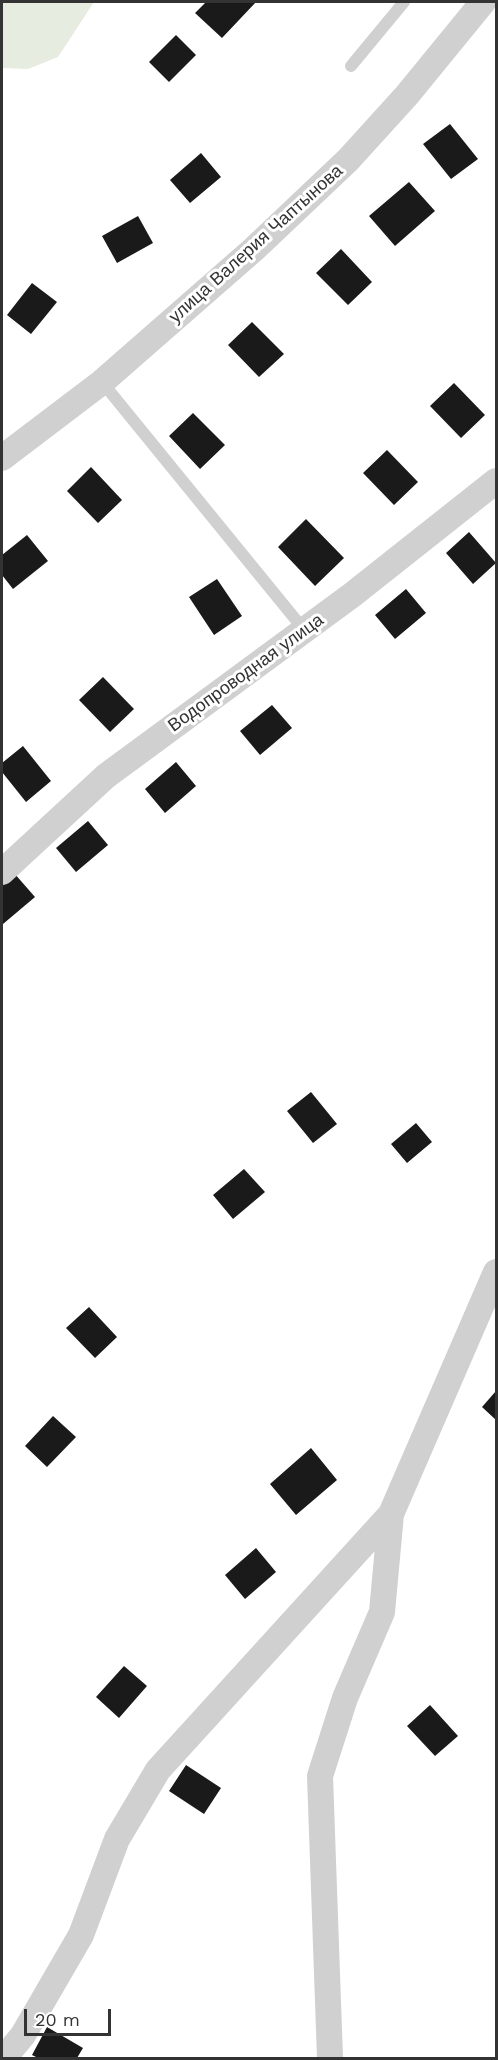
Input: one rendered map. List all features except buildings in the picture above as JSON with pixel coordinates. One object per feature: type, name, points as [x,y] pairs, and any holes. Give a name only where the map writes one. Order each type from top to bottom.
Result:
[{"type":"street","name":"улица Валерия Чаптынова","points":[[2,459],[102,382],[254,249],[348,160],[407,95],[483,2]]},
{"type":"street","points":[[489,2],[496,8]]},
{"type":"street","name":"Водопроводная улица","points":[[2,872],[106,776],[305,631],[496,481]]},
{"type":"street","points":[[330,2058],[320,1776],[345,1698],[382,1612],[391,1514],[496,1272]]},
{"type":"street","points":[[4,2058],[23,2035],[81,1935],[117,1839],[158,1770],[391,1514]]},
{"type":"lane","points":[[351,66],[404,2]]},
{"type":"lane","points":[[102,382],[305,631]]},
{"type":"shaded area","points":[[2,2],[94,2],[58,57],[28,69],[2,68]]}]
